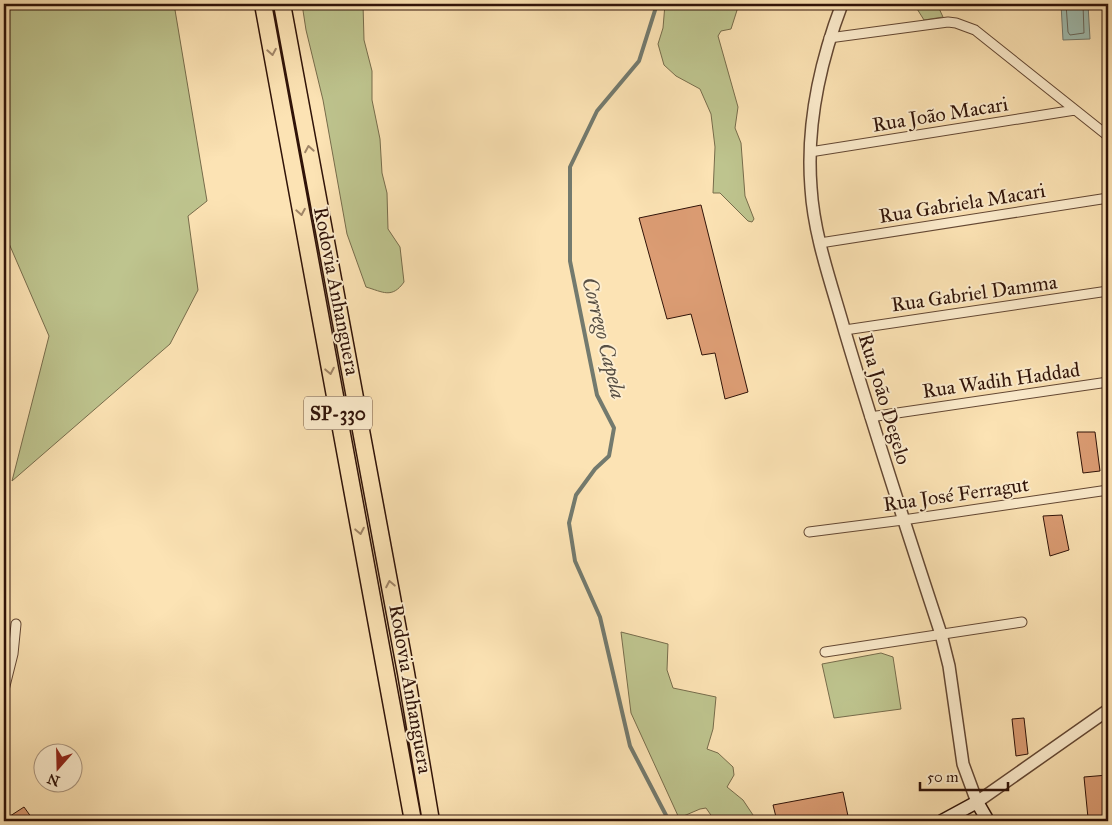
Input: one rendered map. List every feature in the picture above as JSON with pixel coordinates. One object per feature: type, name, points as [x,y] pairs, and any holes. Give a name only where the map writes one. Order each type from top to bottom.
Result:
[{"type":"highway","name":"Rodovia Anhanguera","points":[[263,4],[413,821]]},
{"type":"highway","name":"Rodovia Anhanguera","points":[[282,4],[406,673],[431,821]]},
{"type":"main road","points":[[942,821],[977,802],[988,821]]},
{"type":"street","name":"Rua João Degelo","points":[[842,4],[829,38],[820,72],[812,122],[810,187],[813,208],[820,242],[870,417],[941,634],[949,666],[963,764],[977,802]]},
{"type":"street","points":[[829,38],[956,22],[975,30],[1108,136]]},
{"type":"street","name":"Rua João Macari","points":[[810,152],[1075,110]]},
{"type":"street","name":"Rua Gabriela Macari","points":[[820,242],[1108,198]]},
{"type":"street","name":"Rua Gabriel Damma","points":[[845,330],[1108,291]]},
{"type":"street","name":"Rua Wadih Haddad","points":[[870,417],[1108,382]]},
{"type":"street","name":"Rua José Ferragut","points":[[809,532],[1108,490]]},
{"type":"street","points":[[825,652],[1022,622]]},
{"type":"street","points":[[4,690],[13,654],[16,624]]},
{"type":"street","points":[[977,802],[1108,710]]},
{"type":"green space","points":[[4,4],[174,4],[207,201],[188,216],[198,290],[170,344],[12,481],[49,336],[4,232]]},
{"type":"green space","points":[[302,4],[363,4],[364,40],[372,71],[372,100],[380,139],[382,173],[387,193],[388,229],[400,247],[404,282],[395,291],[387,293],[366,287],[347,234],[323,100],[306,30]]},
{"type":"green space","points":[[665,4],[739,4],[731,29],[721,31],[718,36],[738,107],[735,128],[741,143],[745,196],[754,219],[752,222],[748,221],[720,193],[713,193],[715,147],[711,114],[700,89],[676,76],[664,65],[658,44],[663,28]]},
{"type":"green space","points":[[914,4],[937,4],[943,17],[924,20]]},
{"type":"green space","points":[[621,632],[668,644],[667,670],[673,688],[716,697],[713,729],[707,749],[718,753],[733,767],[734,775],[727,787],[743,800],[753,815],[748,821],[715,821],[706,808],[679,818],[631,713]]},
{"type":"green space","points":[[881,653],[893,657],[901,709],[834,718],[822,664]]},
{"type":"water","points":[[1061,4],[1088,4],[1090,39],[1063,40]]},
{"type":"building","points":[[701,205],[748,392],[725,399],[715,353],[702,355],[691,314],[667,319],[639,218]]},
{"type":"building","points":[[1077,432],[1095,432],[1100,471],[1083,473]]},
{"type":"building","points":[[1062,515],[1069,550],[1050,556],[1043,516]]},
{"type":"building","points":[[1024,718],[1028,754],[1016,756],[1012,719]]},
{"type":"building","points":[[1108,775],[1108,818],[1088,818],[1084,777]]},
{"type":"building","points":[[843,792],[849,821],[777,821],[773,805]]},
{"type":"building","points":[[24,807],[34,821],[4,821],[4,820]]},
{"type":"waterway","name":"Corrego Capela","points":[[657,4],[639,61],[597,111],[570,167],[570,261],[597,395],[614,428],[609,456],[595,469],[576,495],[569,523],[575,561],[600,617],[630,746],[669,821]]}]
